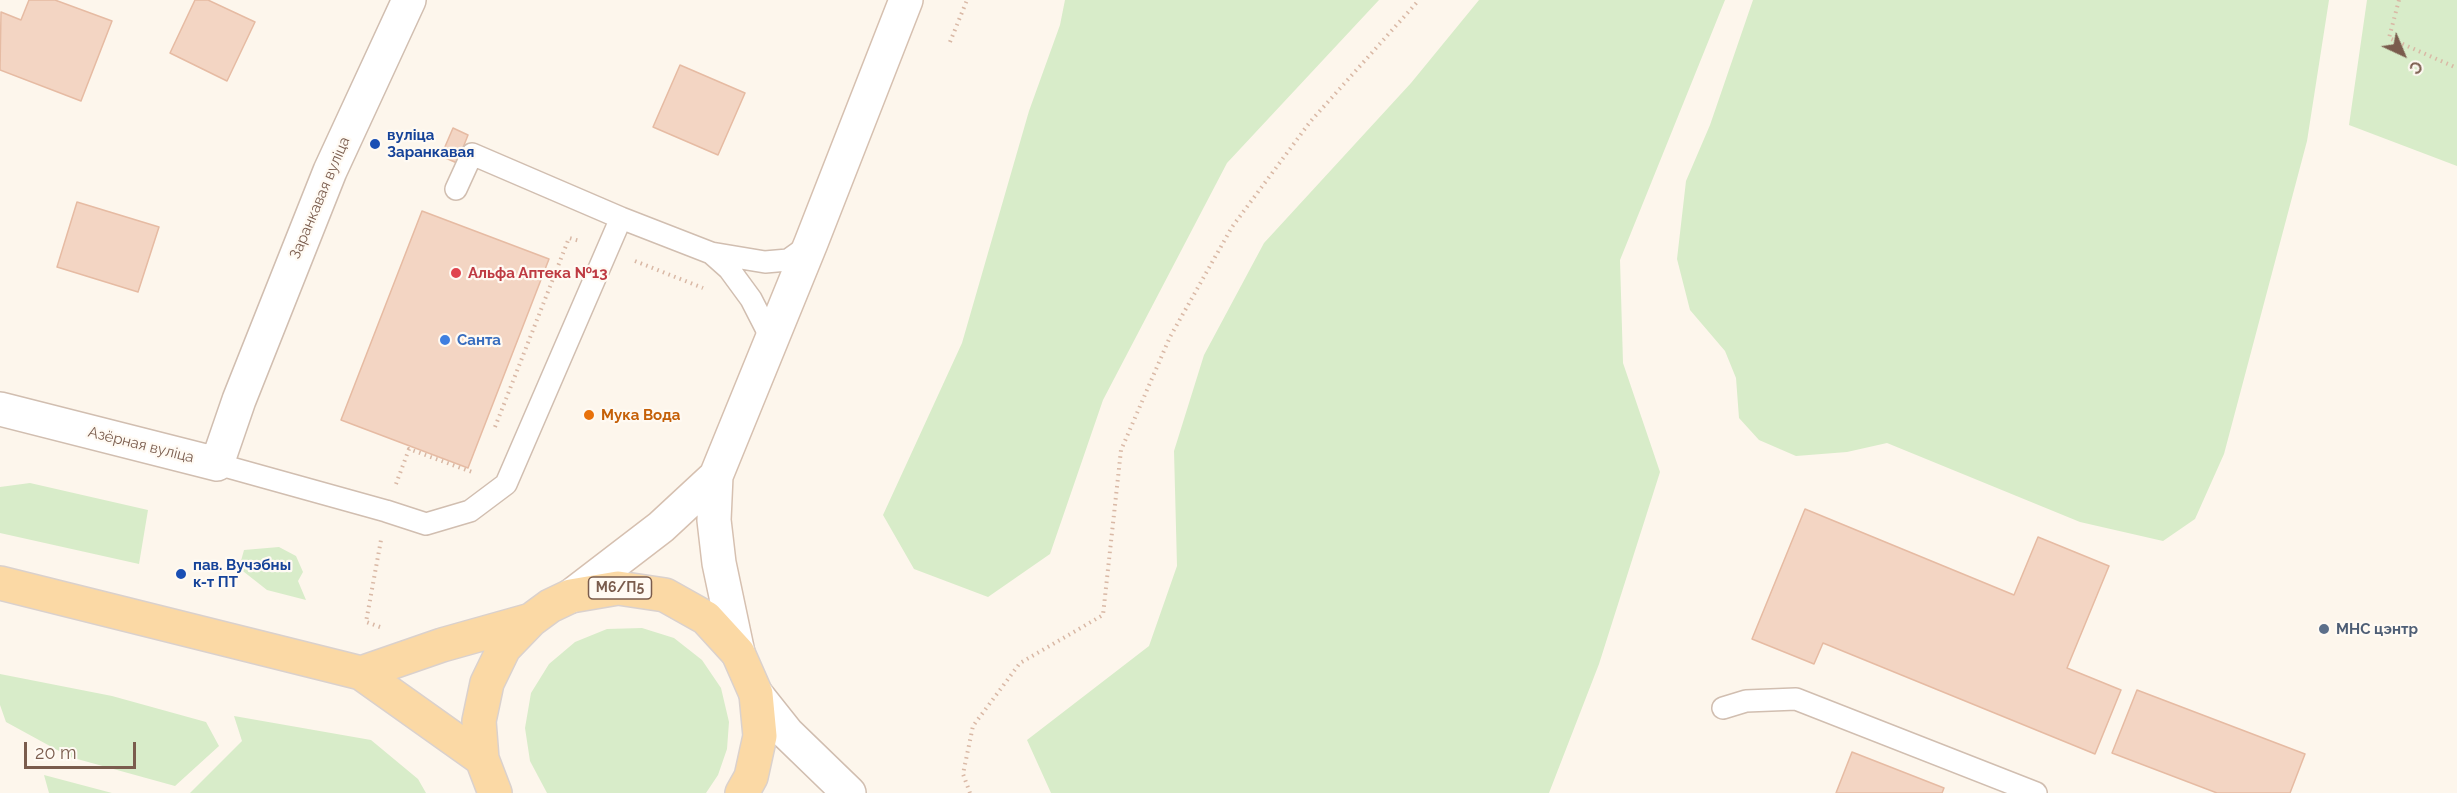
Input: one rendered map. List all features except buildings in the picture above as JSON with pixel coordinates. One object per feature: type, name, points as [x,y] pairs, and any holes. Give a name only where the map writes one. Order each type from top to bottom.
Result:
[{"type":"main road","name":"Заранкавая вуліца","points":[[217,464],[239,400],[330,171],[409,0]]},
{"type":"main road","points":[[738,653],[718,553],[714,520],[716,476],[811,243],[906,0]]},
{"type":"main road","name":"Азёрная вуліца","points":[[0,409],[217,464]]},
{"type":"main road","points":[[571,596],[661,526],[716,476]]},
{"type":"main road","name":"М6/П5","points":[[0,583],[361,673],[491,784]]},
{"type":"main road","name":"М6/П5","points":[[491,784],[479,721],[486,683],[504,648],[531,620],[550,606],[571,596],[618,588],[665,595],[706,618],[738,653],[756,693],[760,736],[751,777],[742,793]]},
{"type":"main road","name":"М6/П5","points":[[361,673],[442,645],[531,620]]},
{"type":"main road","points":[[756,693],[787,733],[849,793]]},
{"type":"lane","points":[[456,189],[472,154],[621,218],[711,253],[765,262],[788,260],[811,243]]},
{"type":"lane","points":[[217,464],[426,524],[470,511],[506,484],[621,218]]},
{"type":"lane","points":[[711,253],[729,269],[751,299],[772,340]]},
{"type":"lane","points":[[1723,708],[1746,701],[1796,699],[2036,793]]},
{"type":"path","points":[[950,42],[967,0]]},
{"type":"path","points":[[970,793],[963,774],[973,726],[1020,663],[1103,615],[1121,450],[1170,337],[1186,307],[1232,227],[1310,122],[1419,0]]},
{"type":"path","points":[[2399,0],[2389,38],[2457,68]]},
{"type":"path","points":[[493,431],[569,238],[607,250],[709,291]]},
{"type":"path","points":[[384,628],[366,622],[386,511],[409,449],[476,474]]},
{"type":"green space","points":[[1065,0],[1379,0],[1227,163],[1103,400],[1050,554],[988,597],[914,569],[883,515],[962,343],[1029,111],[1060,25]]},
{"type":"green space","points":[[1479,0],[1725,0],[1620,260],[1623,363],[1660,472],[1599,664],[1549,793],[1051,793],[1027,740],[1149,646],[1177,566],[1174,451],[1204,355],[1264,243],[1411,83]]},
{"type":"green space","points":[[1753,0],[2329,0],[2307,141],[2224,454],[2195,519],[2163,541],[2080,522],[1887,443],[1847,452],[1796,456],[1759,440],[1739,418],[1736,378],[1725,351],[1690,310],[1677,259],[1686,181],[1710,125]]},
{"type":"green space","points":[[2367,0],[2457,0],[2457,166],[2349,125]]},
{"type":"green space","points":[[30,483],[148,510],[139,564],[0,533],[0,487]]},
{"type":"green space","points":[[279,547],[296,556],[303,572],[298,581],[306,600],[267,590],[239,568],[244,550]]},
{"type":"green space","points":[[642,628],[674,638],[702,660],[721,688],[729,722],[727,749],[718,775],[706,793],[547,793],[530,761],[525,728],[531,693],[549,664],[575,642],[607,629]]},
{"type":"green space","points":[[0,674],[112,696],[206,722],[219,746],[175,786],[70,757],[6,722],[0,705]]},
{"type":"green space","points":[[234,716],[371,740],[418,779],[426,793],[190,793],[242,741]]},
{"type":"green space","points":[[44,775],[112,793],[49,793]]},
{"type":"place","name":"вуліца Заранкавая","points":[[375,144]]},
{"type":"place","name":"Альфа Аптека №13","points":[[456,273]]},
{"type":"place","name":"Санта","points":[[445,340]]},
{"type":"place","name":"Мука Вода","points":[[589,415]]},
{"type":"place","name":"пав. Вучэбны к-т ПТ","points":[[181,574]]},
{"type":"place","name":"МНС цэнтр","points":[[2324,629]]}]
